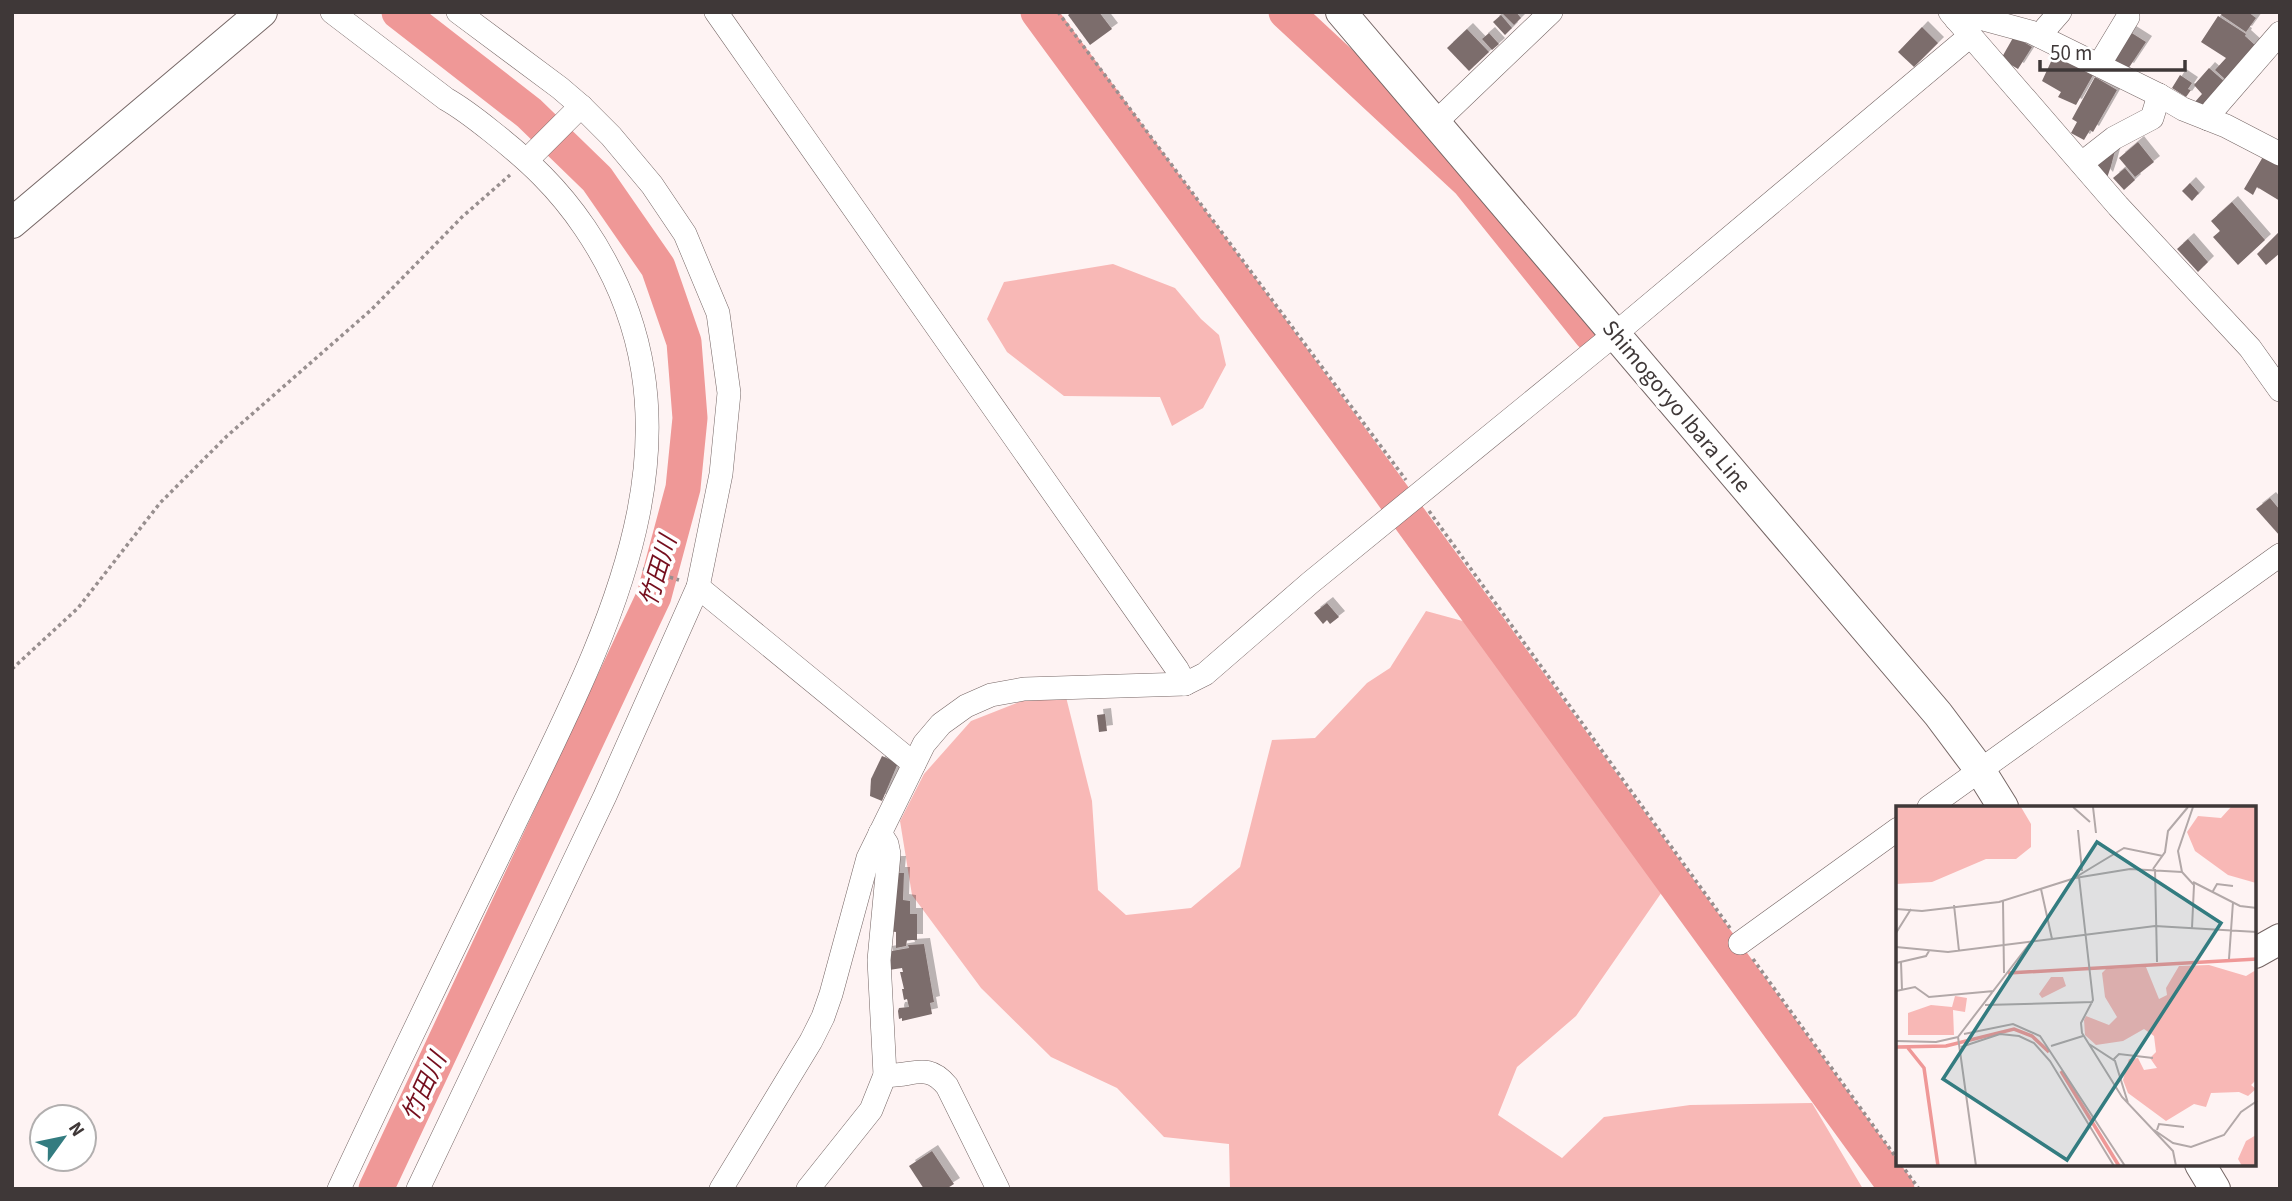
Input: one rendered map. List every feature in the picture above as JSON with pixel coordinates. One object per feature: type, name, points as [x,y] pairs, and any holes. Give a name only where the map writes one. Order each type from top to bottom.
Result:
[{"type":"main road","points":[[12,223],[262,12]]},
{"type":"main road","name":"Shimogoryo Ibara Line","points":[[1341,12],[1929,704],[1980,770],[2002,806]]},
{"type":"main road","points":[[2257,952],[2280,939]]},
{"type":"main road","points":[[2201,1166],[2215,1189]]},
{"type":"street","points":[[332,12],[446,99],[530,157],[561,194],[600,250],[620,290],[643,360],[648,429],[647,465],[640,511],[595,654],[339,1189]]},
{"type":"street","points":[[418,1189],[599,808],[689,584],[721,474],[729,393],[718,313],[685,234],[659,194],[611,136],[578,109],[560,88],[458,12]]},
{"type":"street","points":[[716,12],[1170,658],[1185,684]]},
{"type":"street","points":[[1436,121],[1551,12]]},
{"type":"street","points":[[2037,34],[2046,12]]},
{"type":"street","points":[[2037,34],[2060,12]]},
{"type":"street","points":[[720,1189],[823,1017],[868,858],[924,744],[941,724],[966,706],[991,695],[1024,689],[1185,684],[1205,674],[1310,583],[1615,334],[1959,22],[1972,16],[2037,34],[2280,154]]},
{"type":"street","points":[[2099,65],[2128,17]]},
{"type":"street","points":[[1959,22],[2118,206],[2250,348],[2280,390]]},
{"type":"street","points":[[2208,119],[2280,33]]},
{"type":"street","points":[[2082,163],[2113,138],[2152,118],[2160,95]]},
{"type":"street","points":[[530,157],[578,109]]},
{"type":"street","points":[[1929,806],[2280,555]]},
{"type":"street","points":[[689,584],[914,764]]},
{"type":"street","points":[[1740,943],[1896,830]]},
{"type":"street","points":[[808,1189],[872,1110],[884,1075],[878,960],[889,853],[880,833]]},
{"type":"street","points":[[884,1075],[927,1071],[938,1074],[947,1086],[998,1189]]},
{"type":"path","points":[[1058,12],[1896,1157]]},
{"type":"path","points":[[12,669],[78,608],[160,503],[227,436],[371,310],[462,217],[530,157]]},
{"type":"path","points":[[631,565],[689,584]]},
{"type":"path","points":[[1903,1166],[1919,1189]]},
{"type":"shaded area","points":[[1113,264],[1175,288],[1201,319],[1219,335],[1226,365],[1203,408],[1172,426],[1160,397],[1064,396],[1007,352],[987,319],[1004,282]]},
{"type":"shaded area","points":[[1426,611],[1470,623],[1664,889],[1576,1016],[1517,1067],[1498,1115],[1562,1158],[1604,1117],[1690,1105],[1812,1103],[1863,1189],[1230,1189],[1229,1144],[1164,1137],[1117,1088],[1051,1057],[981,988],[912,895],[900,821],[924,774],[971,721],[1024,700],[1066,697],[1092,801],[1098,890],[1126,915],[1191,908],[1240,867],[1272,740],[1315,738],[1367,683],[1390,668]]},
{"type":"building","points":[[1072,12],[1099,12],[1112,29],[1090,45],[1068,15]]},
{"type":"building","points":[[1501,12],[1516,12],[1521,18],[1514,25]]},
{"type":"building","points":[[2223,12],[2248,12],[2256,18],[2246,32],[2221,15]]},
{"type":"building","points":[[1501,15],[1512,28],[1505,35],[1493,22]]},
{"type":"building","points":[[2218,16],[2246,34],[2256,46],[2226,80],[2215,70],[2226,58],[2201,42]]},
{"type":"building","points":[[1922,27],[1938,43],[1914,67],[1898,52]]},
{"type":"building","points":[[1467,29],[1489,52],[1469,71],[1447,48]]},
{"type":"building","points":[[2127,30],[2146,42],[2128,69],[2110,58]]},
{"type":"building","points":[[1489,33],[1499,44],[1492,50],[1482,39]]},
{"type":"building","points":[[2014,36],[2032,47],[2018,69],[2001,59]]},
{"type":"building","points":[[2055,53],[2093,75],[2076,105],[2058,97],[2061,92],[2042,81]]},
{"type":"building","points":[[2209,68],[2225,82],[2199,109],[2193,104],[2202,94],[2194,85]]},
{"type":"building","points":[[2180,75],[2192,83],[2186,97],[2172,88]]},
{"type":"building","points":[[2095,77],[2117,90],[2093,132],[2090,130],[2084,140],[2071,133],[2077,122],[2072,119]]},
{"type":"building","points":[[2138,142],[2154,162],[2135,177],[2119,158]]},
{"type":"building","points":[[2116,147],[2111,166],[2107,178],[2092,161]]},
{"type":"building","points":[[2264,155],[2280,164],[2280,201],[2257,187],[2253,195],[2244,189]]},
{"type":"building","points":[[2125,168],[2135,180],[2124,190],[2113,178]]},
{"type":"building","points":[[2190,183],[2199,193],[2192,201],[2182,191]]},
{"type":"building","points":[[2232,202],[2265,240],[2238,265],[2213,237],[2220,231],[2211,221]]},
{"type":"building","points":[[2278,233],[2280,253],[2266,265],[2257,254]]},
{"type":"building","points":[[2188,239],[2208,262],[2198,272],[2177,249]]},
{"type":"building","points":[[2270,498],[2280,510],[2280,536],[2256,509]]},
{"type":"building","points":[[1327,603],[1339,617],[1330,624],[1327,620],[1323,624],[1314,613]]},
{"type":"building","points":[[1105,714],[1107,731],[1099,732],[1097,715]]},
{"type":"building","points":[[882,756],[898,763],[882,801],[870,796],[871,779]]},
{"type":"building","points":[[893,862],[900,862],[899,873],[904,873],[903,900],[910,901],[910,914],[917,914],[917,940],[907,940],[906,946],[896,948],[896,932],[888,931]]},
{"type":"building","points":[[924,944],[934,1002],[930,1003],[932,1014],[902,1021],[902,1018],[899,1019],[899,1008],[909,1007],[907,999],[904,1000],[902,989],[900,972],[903,972],[902,968],[889,970],[886,952],[909,948],[908,945]]},
{"type":"building","points":[[932,1151],[954,1184],[946,1189],[924,1189],[909,1166]]},
{"type":"waterway","name":"竹田川","points":[[376,1189],[654,596],[683,488],[690,418],[684,342],[658,267],[597,179],[529,113],[399,12]]},
{"type":"waterway","points":[[1038,12],[1897,1189]]},
{"type":"waterway","points":[[1286,12],[1469,182],[1591,334]]}]
